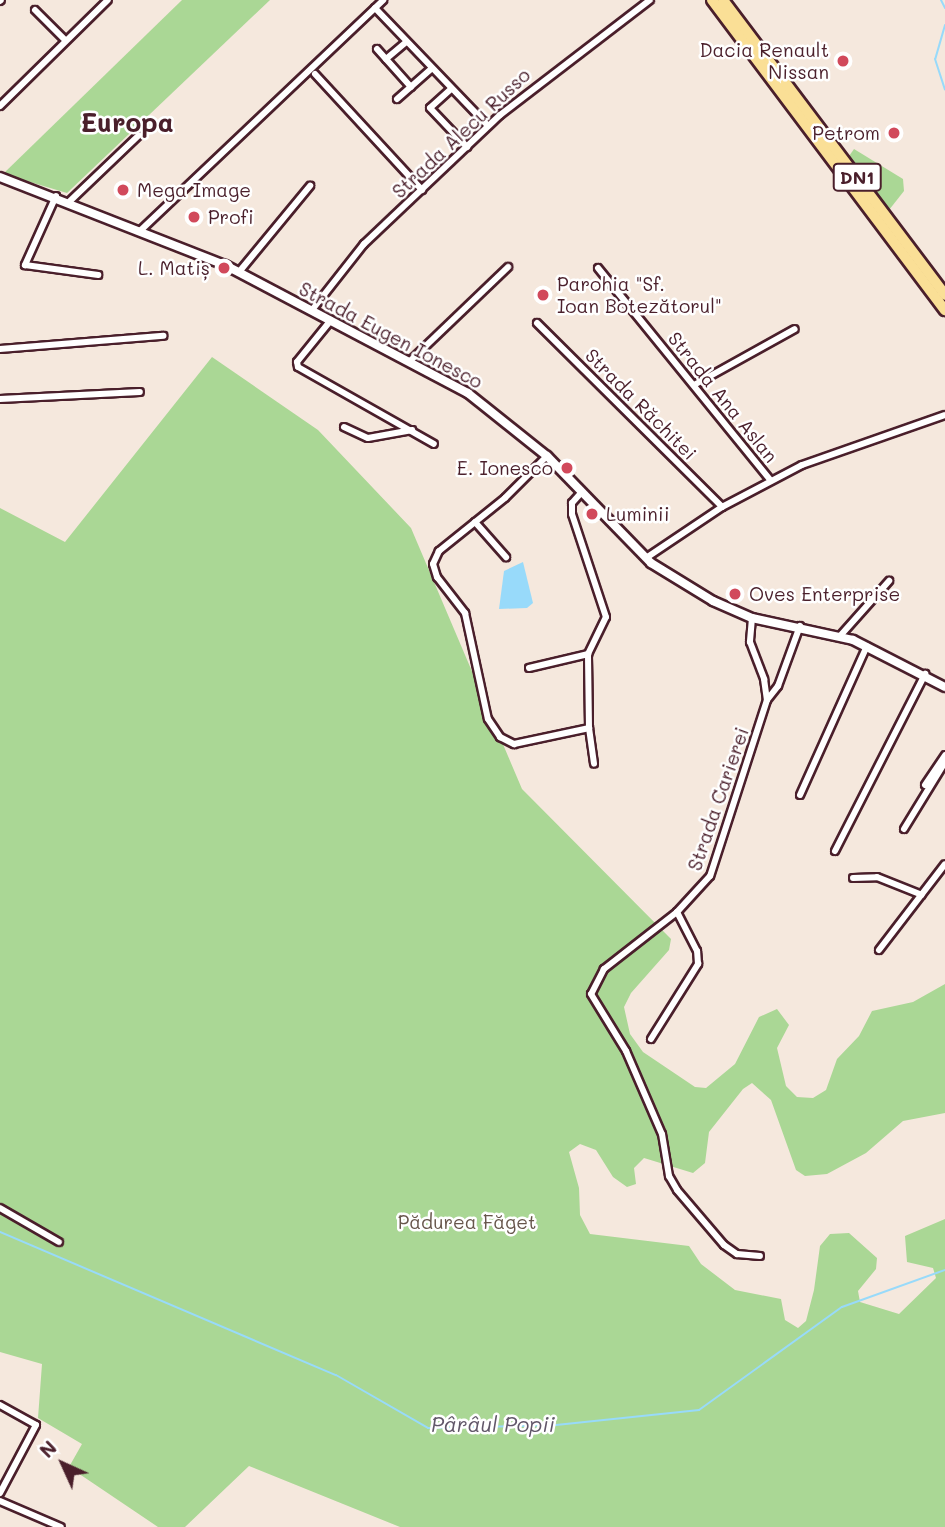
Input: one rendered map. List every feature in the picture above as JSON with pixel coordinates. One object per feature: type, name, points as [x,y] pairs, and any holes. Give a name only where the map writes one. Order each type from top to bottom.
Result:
[{"type":"main road","name":"DN1","points":[[712,0],[945,310]]},
{"type":"main road","name":"DN1","points":[[723,0],[945,295]]},
{"type":"street","points":[[0,106],[108,0]]},
{"type":"street","name":"Strada Alecu Russo","points":[[312,310],[364,244],[467,146],[538,82],[650,0]]},
{"type":"street","points":[[141,230],[379,3],[406,43],[488,127]]},
{"type":"street","points":[[35,10],[65,40]]},
{"type":"street","points":[[386,60],[406,43]]},
{"type":"street","points":[[377,49],[411,87]]},
{"type":"street","points":[[397,99],[431,69]]},
{"type":"street","points":[[315,74],[422,190]]},
{"type":"street","points":[[451,89],[430,108],[467,146]]},
{"type":"street","points":[[70,201],[139,135]]},
{"type":"street","name":"Strada Eugen Ionesco","points":[[0,177],[70,201],[239,272],[472,395],[547,456],[646,558],[713,601],[752,618],[800,626],[867,646],[925,674],[945,687]]},
{"type":"street","points":[[239,272],[310,186]]},
{"type":"street","points":[[56,196],[25,265],[98,275]]},
{"type":"street","points":[[410,361],[508,267]]},
{"type":"street","name":"Strada Ana Aslan","points":[[597,268],[771,481]]},
{"type":"street","points":[[331,320],[296,365],[434,444]]},
{"type":"street","name":"Strada Răchitei","points":[[537,323],[722,507]]},
{"type":"street","points":[[694,385],[795,329]]},
{"type":"street","points":[[0,349],[163,336]]},
{"type":"street","points":[[0,399],[140,392]]},
{"type":"street","points":[[646,558],[722,507],[802,465],[945,415]]},
{"type":"street","points":[[344,426],[368,438],[413,430]]},
{"type":"street","points":[[547,456],[439,551],[433,568],[465,613],[488,719],[500,737],[517,744],[589,728]]},
{"type":"street","points":[[581,493],[572,503],[572,514],[606,617],[588,654],[589,728],[594,764]]},
{"type":"street","points":[[475,522],[506,557]]},
{"type":"street","points":[[840,636],[889,581]]},
{"type":"street","name":"Strada Carierei","points":[[752,618],[750,642],[765,679],[767,700],[710,876],[677,912],[604,969],[592,985],[592,1001],[626,1051],[662,1134],[669,1176],[677,1190],[724,1245],[737,1254],[760,1256]]},
{"type":"street","points":[[767,700],[778,686],[800,626]]},
{"type":"street","points":[[800,795],[867,646]]},
{"type":"street","points":[[529,668],[588,654]]},
{"type":"street","points":[[835,851],[925,674]]},
{"type":"street","points":[[925,785],[945,755]]},
{"type":"street","points":[[904,829],[945,762]]},
{"type":"street","points":[[879,950],[945,864]]},
{"type":"street","points":[[853,878],[877,877],[922,895]]},
{"type":"street","points":[[651,1039],[698,964],[697,951],[677,912]]},
{"type":"street","points":[[0,1208],[59,1242]]},
{"type":"street","points":[[0,1405],[36,1425],[0,1493]]},
{"type":"street","points":[[0,1501],[61,1527]]},
{"type":"green space","points":[[182,0],[270,0],[67,193],[3,174]]},
{"type":"green space","points":[[854,149],[903,179],[904,191],[889,210],[847,159]]},
{"type":"green space","name":"Pădurea Făget","points":[[212,357],[318,430],[411,528],[522,789],[671,939],[669,950],[631,993],[624,1007],[630,1034],[643,1052],[695,1087],[706,1088],[735,1064],[759,1017],[777,1009],[789,1025],[777,1048],[786,1086],[797,1097],[813,1098],[826,1090],[837,1059],[859,1036],[872,1011],[913,1002],[945,984],[945,1113],[903,1121],[866,1153],[827,1174],[805,1176],[796,1170],[771,1100],[752,1083],[743,1089],[709,1132],[705,1163],[693,1173],[644,1158],[634,1168],[636,1184],[627,1187],[613,1177],[596,1150],[580,1144],[569,1152],[579,1188],[580,1215],[590,1234],[689,1246],[701,1264],[735,1290],[781,1299],[785,1320],[798,1328],[806,1321],[814,1290],[820,1246],[830,1234],[849,1233],[877,1258],[876,1269],[858,1291],[860,1302],[899,1314],[936,1278],[933,1268],[907,1262],[905,1236],[945,1219],[945,1527],[400,1527],[249,1466],[185,1527],[158,1527],[69,1467],[82,1444],[38,1418],[42,1364],[0,1352],[0,508],[65,542]]},
{"type":"water","points":[[523,562],[533,603],[527,608],[499,609],[504,571]]},
{"type":"waterway","points":[[941,0],[945,8]]},
{"type":"waterway","points":[[945,25],[935,59],[945,89]]},
{"type":"waterway","name":"Pârâul Popii","points":[[0,1232],[336,1375],[428,1428],[556,1425],[699,1410],[842,1307],[945,1270]]},
{"type":"place","name":"Dacia Renault Nissan","points":[[843,61]]},
{"type":"place","name":"Petrom","points":[[894,133]]},
{"type":"place","name":"Mega Image","points":[[123,190]]},
{"type":"place","name":"Profi","points":[[194,217]]},
{"type":"place","name":"L. Matiș","points":[[224,268]]},
{"type":"place","name":"Parohia \"Sf. Ioan Botezătorul\"","points":[[543,295]]},
{"type":"place","name":"E. Ionesco","points":[[567,468]]},
{"type":"place","name":"Luminii","points":[[592,514]]},
{"type":"place","name":"Oves Enterprise","points":[[735,594]]},
{"type":"district","name":"Europa","points":[[127,123]]}]
